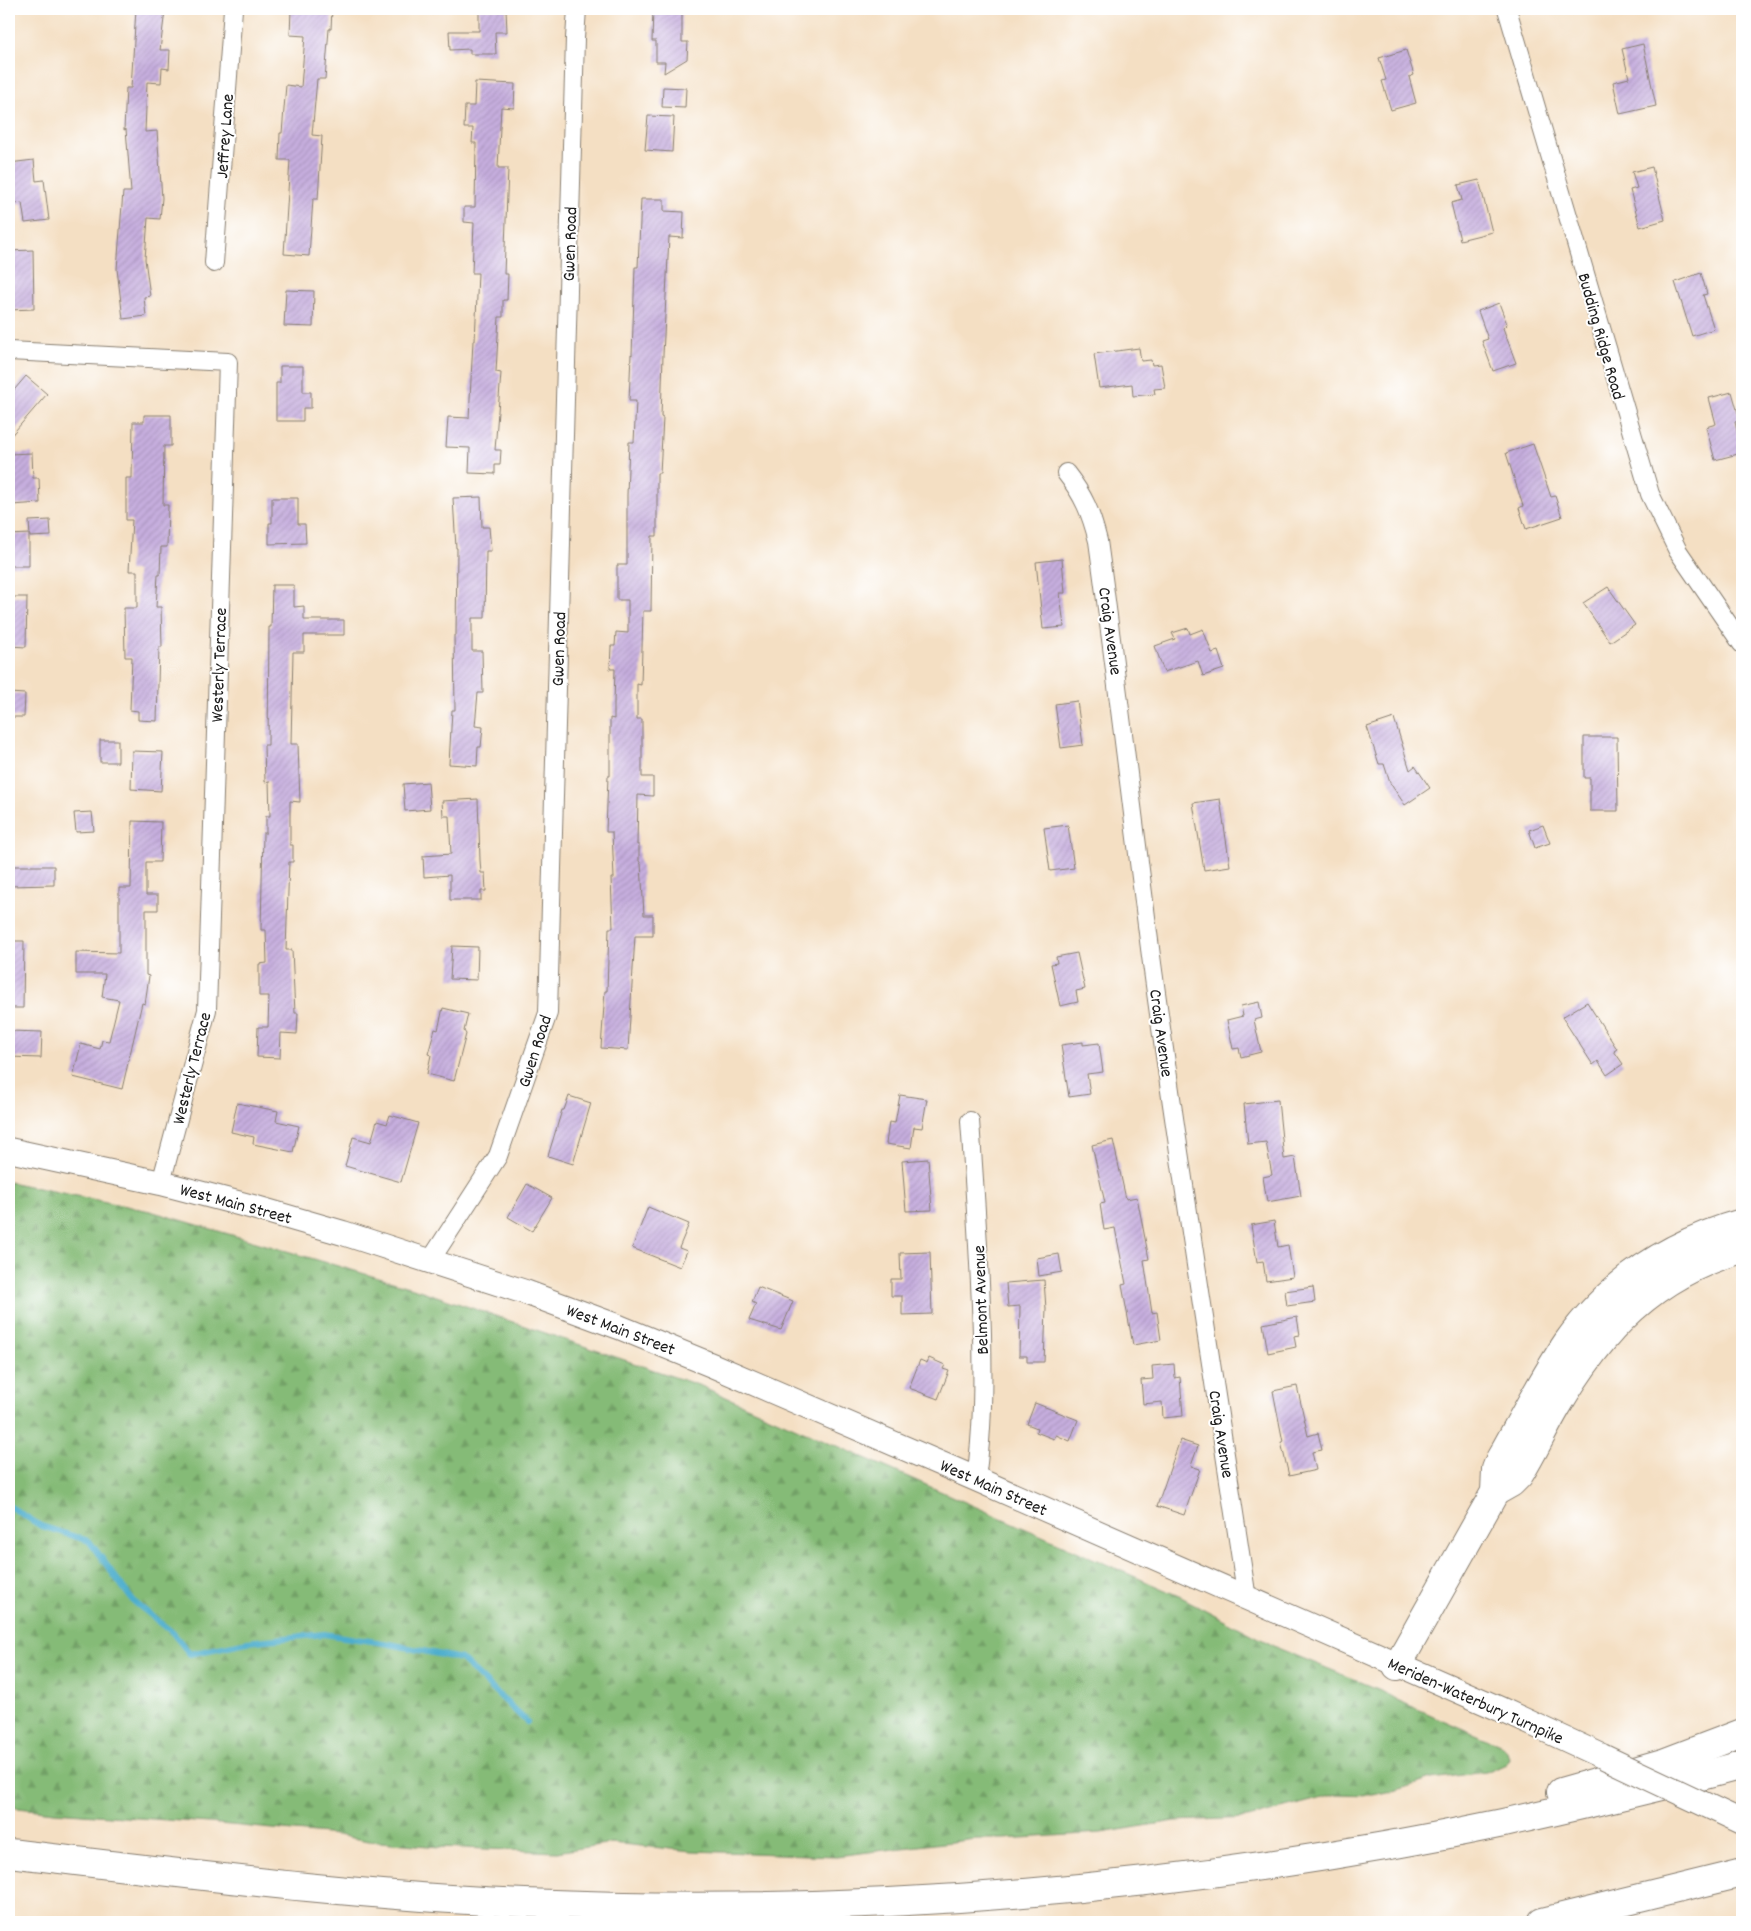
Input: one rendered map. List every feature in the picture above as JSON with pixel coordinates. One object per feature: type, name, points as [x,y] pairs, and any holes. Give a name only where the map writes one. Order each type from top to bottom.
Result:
[{"type":"highway","points":[[1397,1666],[1495,1492],[1495,1475],[1498,1462],[1553,1365],[1571,1338],[1588,1317],[1624,1282],[1666,1253],[1710,1233],[1742,1223]]},
{"type":"highway","points":[[1495,1492],[1511,1483],[1519,1475],[1571,1383],[1591,1353],[1616,1323],[1646,1298],[1677,1277],[1707,1262],[1742,1249]]},
{"type":"highway","points":[[1471,1829],[1496,1814],[1527,1801],[1624,1775],[1742,1734]]},
{"type":"highway","points":[[9,1853],[283,1885],[440,1898],[581,1905],[740,1908],[938,1901],[1113,1886],[1278,1864],[1471,1829],[1632,1794],[1742,1765]]},
{"type":"highway","points":[[1542,1922],[1742,1873]]},
{"type":"main road","name":"West Main Street","points":[[9,1150],[161,1183],[289,1217],[525,1292],[619,1327],[714,1366],[976,1478],[1208,1581]]},
{"type":"main road","name":"Meriden-Waterbury Turnpike","points":[[1208,1581],[1397,1666],[1500,1709],[1742,1822]]},
{"type":"street","name":"Jeffrey Lane","points":[[214,263],[233,9]]},
{"type":"street","name":"Gwen Road","points":[[430,1261],[498,1156],[548,1014],[577,9]]},
{"type":"street","name":"Budding Ridge Road","points":[[1507,9],[1650,494],[1678,551],[1742,644]]},
{"type":"street","name":"Westerly Terrace","points":[[9,351],[228,362],[208,1010],[161,1183]]},
{"type":"street","name":"Craig Avenue","points":[[1066,473],[1082,494],[1092,516],[1098,541],[1121,707],[1151,956],[1247,1599]]},
{"type":"street","name":"Belmont Avenue","points":[[970,1121],[979,1244],[983,1394],[982,1427],[976,1478]]},
{"type":"green space","points":[[9,1182],[150,1211],[413,1288],[701,1386],[1181,1597],[1280,1649],[1378,1689],[1397,1700],[1502,1746],[1507,1751],[1509,1758],[1506,1763],[1486,1772],[1431,1779],[1397,1790],[1372,1795],[1337,1794],[1248,1818],[1174,1821],[1101,1833],[976,1839],[836,1856],[692,1851],[611,1843],[557,1852],[440,1847],[209,1823],[9,1807]]},
{"type":"building","points":[[136,9],[165,11],[160,50],[170,50],[169,69],[162,68],[161,83],[147,82],[145,132],[157,131],[162,198],[160,219],[148,218],[145,259],[150,296],[144,297],[146,316],[123,319],[117,269],[123,192],[131,192],[126,129],[124,130],[126,88],[131,88]]},
{"type":"building","points":[[291,9],[332,9],[325,79],[317,79],[312,135],[322,136],[318,199],[313,199],[309,256],[284,254],[290,160],[279,160],[280,133],[282,133],[286,85],[301,87],[305,36],[290,35]]},
{"type":"building","points":[[479,9],[506,9],[507,32],[495,32],[496,54],[470,54],[470,49],[450,50],[449,31],[479,31]]},
{"type":"building","points":[[653,9],[682,9],[682,42],[688,42],[687,59],[664,73],[665,62],[656,62],[656,41],[652,41]]},
{"type":"building","points":[[1643,44],[1656,106],[1620,114],[1613,82],[1629,78],[1622,49]]},
{"type":"building","points":[[1406,50],[1414,75],[1409,77],[1416,103],[1391,110],[1382,81],[1386,80],[1379,58]]},
{"type":"building","points":[[475,82],[515,84],[514,108],[501,107],[498,168],[508,168],[504,274],[508,274],[507,300],[503,300],[503,317],[499,317],[496,372],[501,373],[495,450],[501,450],[500,465],[495,465],[495,474],[469,473],[470,448],[446,447],[448,417],[469,418],[478,273],[472,273],[474,223],[464,222],[464,207],[475,207],[476,143],[472,143],[473,128],[464,128],[465,106],[474,106]]},
{"type":"building","points":[[663,87],[686,88],[685,108],[662,107]]},
{"type":"building","points":[[648,116],[674,117],[672,152],[645,150]]},
{"type":"building","points":[[34,160],[36,181],[44,180],[49,220],[25,223],[22,203],[9,205],[9,163]]},
{"type":"building","points":[[1652,167],[1665,220],[1640,227],[1630,190],[1637,188],[1632,172]]},
{"type":"building","points":[[1479,180],[1492,232],[1460,240],[1451,203],[1462,200],[1458,185]]},
{"type":"building","points":[[641,199],[664,199],[664,211],[684,212],[683,238],[669,237],[663,355],[661,417],[663,418],[660,473],[657,473],[657,536],[652,536],[651,611],[643,611],[641,685],[637,684],[637,719],[642,719],[642,777],[653,777],[653,796],[638,795],[637,845],[639,845],[639,861],[641,864],[644,915],[653,915],[653,936],[635,936],[628,1050],[601,1048],[605,991],[607,991],[609,928],[613,928],[611,878],[614,878],[612,832],[606,832],[608,776],[610,776],[610,718],[614,719],[615,669],[610,669],[611,646],[615,646],[616,632],[628,633],[628,600],[617,600],[617,565],[627,565],[629,442],[634,442],[636,401],[629,401],[635,267],[638,267]]},
{"type":"building","points":[[33,250],[34,309],[9,310],[9,251]]},
{"type":"building","points":[[1701,273],[1707,294],[1703,295],[1714,329],[1692,336],[1675,282]]},
{"type":"building","points":[[286,290],[314,291],[313,327],[284,326]]},
{"type":"building","points":[[1499,303],[1507,324],[1503,328],[1516,363],[1493,371],[1482,341],[1488,339],[1478,311]]},
{"type":"building","points":[[1139,348],[1141,361],[1151,360],[1152,365],[1161,364],[1165,388],[1154,389],[1155,394],[1133,396],[1132,384],[1099,388],[1094,354]]},
{"type":"building","points":[[280,366],[303,366],[303,392],[311,392],[311,408],[303,408],[303,421],[276,421],[276,383],[280,383]]},
{"type":"building","points":[[26,376],[47,394],[9,438],[9,396]]},
{"type":"building","points":[[1732,392],[1740,420],[1735,422],[1742,453],[1715,460],[1706,427],[1716,424],[1709,398]]},
{"type":"building","points":[[144,415],[171,415],[171,446],[164,446],[163,505],[168,505],[167,547],[161,547],[156,607],[161,607],[162,647],[159,647],[157,721],[138,720],[138,711],[130,710],[132,657],[125,657],[124,608],[137,608],[137,571],[129,571],[132,520],[126,520],[126,478],[132,478],[133,422],[144,422]]},
{"type":"building","points":[[1533,444],[1551,497],[1555,496],[1562,517],[1526,529],[1519,508],[1523,506],[1506,453]]},
{"type":"building","points":[[32,453],[33,478],[39,478],[40,503],[12,505],[11,484],[9,484],[9,454]]},
{"type":"building","points":[[481,497],[482,527],[489,527],[491,551],[486,551],[485,618],[472,618],[472,651],[482,651],[483,693],[478,693],[475,726],[483,727],[481,747],[478,747],[477,766],[449,764],[452,710],[455,710],[454,635],[456,635],[457,548],[453,498]]},
{"type":"building","points":[[272,498],[298,498],[298,524],[305,524],[306,543],[269,544],[269,523],[272,523]]},
{"type":"building","points":[[50,520],[51,536],[30,537],[29,521]]},
{"type":"building","points":[[29,534],[29,566],[9,566],[9,535]]},
{"type":"building","points":[[1062,559],[1065,593],[1060,593],[1064,627],[1043,629],[1036,562]]},
{"type":"building","points":[[272,585],[294,585],[294,607],[304,606],[304,620],[344,620],[344,635],[304,635],[304,652],[293,652],[291,744],[298,744],[300,802],[290,801],[290,845],[293,845],[293,862],[289,862],[286,950],[292,950],[295,1013],[298,1013],[297,1034],[281,1033],[280,1058],[257,1057],[258,1027],[268,1027],[269,996],[259,996],[259,964],[267,963],[266,930],[261,930],[263,833],[266,833],[266,816],[270,816],[269,781],[265,782],[264,745],[268,745],[269,627],[271,627]]},
{"type":"building","points":[[1608,587],[1635,625],[1610,642],[1583,603]]},
{"type":"building","points":[[9,597],[27,597],[26,647],[9,646]]},
{"type":"building","points":[[1188,628],[1190,634],[1203,629],[1212,653],[1218,651],[1224,669],[1203,676],[1198,661],[1164,672],[1155,646],[1175,639],[1172,633]]},
{"type":"building","points":[[9,693],[25,694],[24,717],[9,717]]},
{"type":"building","points":[[1077,701],[1083,745],[1061,748],[1055,704]]},
{"type":"building","points":[[1394,718],[1410,770],[1415,766],[1430,788],[1405,805],[1390,783],[1384,764],[1379,764],[1367,727]]},
{"type":"building","points":[[1584,737],[1617,737],[1618,811],[1590,811],[1590,778],[1584,778]]},
{"type":"building","points":[[100,740],[118,740],[118,762],[100,762]]},
{"type":"building","points":[[132,751],[163,752],[161,791],[131,789]]},
{"type":"building","points":[[428,782],[430,809],[405,811],[403,784]]},
{"type":"building","points":[[478,799],[481,873],[485,873],[486,891],[481,891],[481,900],[450,900],[450,875],[424,877],[423,856],[451,854],[449,816],[443,816],[442,801]]},
{"type":"building","points":[[1220,799],[1230,866],[1204,870],[1193,803]]},
{"type":"building","points":[[92,812],[94,831],[76,832],[74,813]]},
{"type":"building","points":[[132,821],[161,822],[160,862],[146,862],[146,895],[158,895],[158,910],[146,910],[146,975],[149,976],[145,1004],[142,1003],[122,1089],[73,1077],[81,1044],[100,1049],[102,1040],[109,1041],[119,1000],[102,997],[105,974],[76,974],[76,952],[119,953],[119,888],[131,888]]},
{"type":"building","points":[[1068,825],[1074,868],[1050,871],[1044,828]]},
{"type":"building","points":[[1543,825],[1550,843],[1535,848],[1529,830]]},
{"type":"building","points":[[9,866],[54,866],[54,885],[9,886]]},
{"type":"building","points":[[9,941],[24,941],[23,1008],[9,1008]]},
{"type":"building","points":[[452,946],[478,947],[477,980],[450,979]]},
{"type":"building","points":[[1077,953],[1085,989],[1076,991],[1078,1002],[1060,1006],[1051,964],[1057,963],[1056,957]]},
{"type":"building","points":[[1259,1002],[1262,1018],[1254,1020],[1261,1052],[1241,1057],[1239,1048],[1233,1049],[1227,1020],[1243,1016],[1241,1006]]},
{"type":"building","points":[[1587,1002],[1617,1049],[1614,1051],[1623,1064],[1607,1075],[1598,1061],[1593,1065],[1562,1017]]},
{"type":"building","points":[[443,1008],[468,1014],[464,1031],[466,1034],[454,1081],[427,1074],[431,1055],[428,1054],[435,1029],[438,1030]]},
{"type":"building","points":[[9,1031],[42,1032],[41,1058],[9,1057]]},
{"type":"building","points":[[1083,1042],[1083,1045],[1099,1043],[1103,1072],[1087,1074],[1090,1094],[1069,1097],[1061,1045]]},
{"type":"building","points":[[900,1095],[927,1099],[922,1128],[914,1127],[911,1148],[886,1144],[889,1122],[895,1123]]},
{"type":"building","points":[[569,1096],[591,1103],[573,1164],[548,1156],[562,1110],[564,1110]]},
{"type":"building","points":[[1278,1100],[1284,1159],[1295,1157],[1301,1196],[1267,1202],[1263,1177],[1272,1175],[1266,1142],[1248,1144],[1244,1104]]},
{"type":"building","points":[[237,1103],[278,1111],[276,1121],[299,1126],[293,1152],[253,1144],[254,1137],[231,1132]]},
{"type":"building","points":[[390,1115],[418,1123],[401,1182],[345,1166],[353,1137],[371,1142],[377,1121],[387,1124]]},
{"type":"building","points":[[1113,1140],[1126,1199],[1137,1197],[1149,1259],[1144,1260],[1152,1313],[1157,1312],[1161,1340],[1133,1345],[1122,1285],[1126,1284],[1115,1228],[1104,1230],[1100,1204],[1105,1203],[1092,1145]]},
{"type":"building","points":[[928,1159],[932,1210],[906,1211],[902,1161]]},
{"type":"building","points":[[527,1184],[552,1198],[532,1231],[508,1217]]},
{"type":"building","points":[[648,1207],[689,1224],[679,1248],[687,1251],[680,1267],[632,1248]]},
{"type":"building","points":[[1274,1221],[1278,1247],[1288,1245],[1293,1277],[1266,1281],[1263,1261],[1257,1262],[1251,1225]]},
{"type":"building","points":[[930,1252],[932,1314],[902,1315],[902,1296],[891,1296],[891,1279],[901,1279],[900,1253]]},
{"type":"building","points":[[1059,1254],[1062,1272],[1039,1276],[1037,1258]]},
{"type":"building","points":[[1044,1280],[1046,1309],[1044,1362],[1027,1362],[1027,1356],[1019,1356],[1020,1306],[1008,1307],[1006,1283]]},
{"type":"building","points":[[758,1287],[793,1301],[781,1330],[749,1320],[756,1304],[752,1302]]},
{"type":"building","points":[[1313,1287],[1315,1302],[1287,1306],[1285,1291]]},
{"type":"building","points":[[1297,1317],[1300,1335],[1294,1336],[1296,1347],[1268,1353],[1263,1324]]},
{"type":"building","points":[[929,1358],[945,1365],[943,1369],[949,1371],[938,1399],[909,1388],[920,1360],[927,1363]]},
{"type":"building","points":[[1174,1364],[1175,1378],[1180,1377],[1183,1416],[1163,1418],[1162,1402],[1143,1404],[1141,1380],[1153,1379],[1152,1366]]},
{"type":"building","points":[[1297,1386],[1308,1436],[1318,1433],[1322,1450],[1312,1452],[1316,1470],[1289,1476],[1281,1442],[1283,1442],[1273,1391]]},
{"type":"building","points":[[1035,1403],[1078,1420],[1070,1441],[1056,1435],[1054,1439],[1036,1432],[1037,1428],[1027,1424]]},
{"type":"building","points":[[1180,1440],[1198,1446],[1191,1466],[1200,1469],[1184,1515],[1157,1506]]},
{"type":"waterway","points":[[9,1506],[41,1526],[89,1541],[133,1601],[172,1632],[190,1654],[247,1642],[324,1634],[390,1644],[461,1659],[527,1722]]}]
